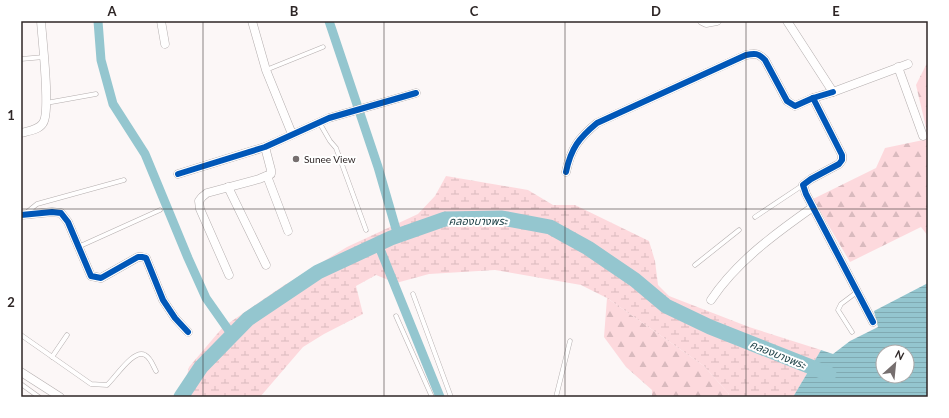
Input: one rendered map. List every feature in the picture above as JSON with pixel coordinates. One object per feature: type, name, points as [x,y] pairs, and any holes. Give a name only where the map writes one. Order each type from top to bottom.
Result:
[{"type":"street","points":[[21,133],[41,126],[45,121],[46,103],[41,21]]},
{"type":"street","points":[[161,21],[165,44]]},
{"type":"street","points":[[252,21],[266,70],[292,134]]},
{"type":"street","points":[[702,21],[706,23],[717,21]]},
{"type":"street","points":[[787,21],[833,92]]},
{"type":"street","points":[[566,172],[569,159],[575,146],[583,135],[598,123],[737,58],[755,53],[760,55],[765,60],[787,102],[795,106],[813,98],[908,64]]},
{"type":"street","points":[[898,68],[923,136]]},
{"type":"street","points":[[178,174],[266,147],[319,122],[416,93]]},
{"type":"street","points":[[813,98],[842,155],[842,160],[839,164],[803,185],[806,194],[873,322]]},
{"type":"street","points":[[229,275],[200,209],[199,201],[202,196],[207,193],[271,174],[266,147]]},
{"type":"street","points":[[267,176],[288,231]]},
{"type":"street","points":[[228,186],[266,265]]},
{"type":"street","points":[[712,300],[727,279],[748,258],[780,231],[813,207]]},
{"type":"street","points":[[24,214],[52,212],[61,213],[68,222],[86,268],[91,276],[100,278],[138,257],[146,258],[164,300],[175,318],[188,332]]},
{"type":"street","points":[[21,372],[60,397]]},
{"type":"lane","points":[[266,70],[323,47]]},
{"type":"lane","points":[[21,59],[44,57]]},
{"type":"lane","points":[[46,103],[96,94]]},
{"type":"lane","points":[[319,122],[336,148],[366,230]]},
{"type":"lane","points":[[24,214],[37,204],[124,180]]},
{"type":"lane","points":[[755,218],[803,185]]},
{"type":"lane","points":[[78,247],[160,210]]},
{"type":"lane","points":[[695,265],[739,230]]},
{"type":"lane","points":[[852,332],[838,310],[841,304],[857,292]]},
{"type":"lane","points":[[412,294],[451,397]]},
{"type":"lane","points":[[396,316],[432,397]]},
{"type":"lane","points":[[52,357],[67,334]]},
{"type":"lane","points":[[21,335],[91,384],[107,385],[132,357],[139,354],[145,354],[150,359],[156,371]]},
{"type":"lane","points":[[556,397],[570,341]]},
{"type":"lane","points":[[21,384],[39,397]]},
{"type":"green space","points":[[928,63],[928,136],[916,85]]},
{"type":"green space","points":[[928,139],[928,236],[921,227],[850,262],[813,199],[876,168],[885,148]]},
{"type":"green space","points":[[446,176],[528,190],[553,205],[575,205],[649,241],[655,261],[658,285],[669,296],[749,327],[821,350],[793,397],[727,397],[729,394],[704,366],[607,298],[581,285],[495,270],[429,274],[396,283],[376,275],[356,286],[363,314],[324,334],[303,347],[260,397],[182,397],[189,367],[223,327],[283,286],[347,247],[418,214],[435,196]]},
{"type":"green space","points":[[607,298],[704,366],[729,394],[727,397],[652,397],[652,390],[626,367],[604,337]]},
{"type":"water","points":[[928,283],[928,397],[793,397],[821,350],[833,354],[850,341],[878,327],[874,311]]},
{"type":"waterway","points":[[98,21],[101,60],[113,104],[145,154],[206,298],[232,335]]},
{"type":"waterway","points":[[329,21],[378,167],[398,236]]},
{"type":"waterway","name":"คลองบางพระ","points":[[181,397],[201,367],[248,319],[318,272],[391,238],[445,219],[502,218],[550,227],[588,248],[635,280],[666,306],[710,327],[829,374]]},
{"type":"waterway","points":[[378,244],[440,397]]},
{"type":"cycle path","points":[[566,172],[573,150],[585,134],[597,123],[746,55],[756,54],[765,60],[787,101],[795,106],[813,98],[833,92]]},
{"type":"cycle path","points":[[178,174],[265,147],[329,118],[416,93]]},
{"type":"cycle path","points":[[813,98],[842,155],[842,160],[839,164],[803,185],[806,194],[873,322]]},
{"type":"cycle path","points":[[21,215],[52,212],[61,213],[68,222],[91,276],[101,278],[138,257],[146,258],[163,300],[175,318],[188,332]]},
{"type":"place","name":"Sunee View","points":[[296,159]]}]
